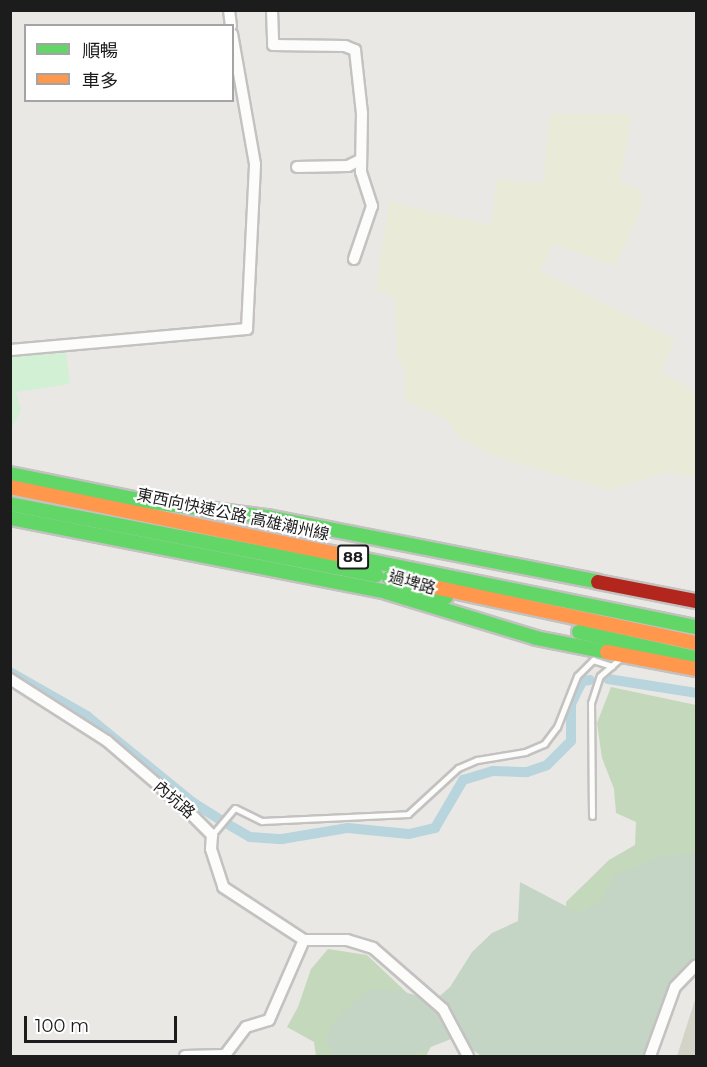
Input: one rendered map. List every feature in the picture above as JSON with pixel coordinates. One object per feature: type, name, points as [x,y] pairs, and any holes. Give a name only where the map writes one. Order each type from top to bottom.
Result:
[{"type":"main road","points":[[10,474],[144,501],[268,517],[696,601]]},
{"type":"main road","name":"東西向快速公路 高雄潮州線","points":[[10,487],[696,627]]},
{"type":"main road","name":"東西向快速公路 高雄潮州線","points":[[10,504],[389,578],[696,643]]},
{"type":"main road","points":[[142,513],[394,554],[696,613]]},
{"type":"main road","name":"過埤路","points":[[10,518],[386,592],[536,638],[696,669]]},
{"type":"main road","points":[[389,578],[411,588],[538,622],[696,658]]},
{"type":"street","points":[[272,10],[273,45],[345,46],[355,50],[362,114],[360,160],[372,206],[354,259]]},
{"type":"street","points":[[10,350],[247,329],[255,164],[234,45]]},
{"type":"street","points":[[297,167],[348,166],[360,160]]},
{"type":"street","name":"內坑路","points":[[10,680],[107,741],[212,835]]},
{"type":"street","points":[[212,835],[211,849],[223,887],[304,940],[347,940],[373,948],[443,1009],[468,1056]]},
{"type":"street","points":[[185,1056],[225,1055],[246,1027],[269,1020],[304,940]]},
{"type":"street","points":[[650,1056],[675,987],[696,965]]},
{"type":"lane","points":[[592,816],[591,703],[600,676],[623,656]]},
{"type":"lane","points":[[212,835],[226,815],[235,808],[262,821],[408,814],[458,768],[544,744],[556,727],[577,676],[593,660],[612,666]]},
{"type":"shaded area","points":[[696,997],[696,1056],[677,1056]]},
{"type":"green space","points":[[550,114],[632,114],[620,181],[642,191],[641,210],[615,266],[553,244],[540,271],[675,339],[661,371],[696,393],[696,478],[667,472],[609,490],[496,457],[460,439],[446,419],[404,401],[405,373],[398,357],[395,298],[376,290],[389,202],[492,225],[496,179],[543,184]]},
{"type":"green space","points":[[66,353],[70,384],[16,392],[21,411],[11,429],[11,357]]},
{"type":"green space","points":[[611,687],[696,705],[696,917],[567,927],[566,902],[609,860],[635,845],[636,822],[616,813],[614,789],[602,758],[597,723]]},
{"type":"green space","points":[[696,853],[696,970],[672,1001],[649,1056],[481,1056],[456,1037],[408,1056],[332,1056],[326,1038],[336,1019],[367,990],[398,990],[434,1001],[450,987],[472,952],[492,933],[518,921],[520,882],[579,913],[600,902],[615,875],[660,857]]},
{"type":"green space","points":[[328,949],[367,955],[442,1026],[426,1056],[316,1056],[314,1042],[287,1027],[298,1007],[311,969]]},
{"type":"waterway","points":[[10,672],[87,716],[192,802],[224,822],[250,837],[282,839],[348,828],[409,834],[435,828],[463,780],[493,771],[527,772],[547,765],[571,741],[571,704],[582,681],[590,680]]},
{"type":"waterway","points":[[608,679],[696,693]]},
{"type":"traffic: fast","points":[[10,474],[144,501],[268,517],[598,582]]},
{"type":"traffic: fast","points":[[10,504],[376,575]]},
{"type":"traffic: fast","points":[[10,518],[386,592],[536,638],[607,652]]},
{"type":"traffic: fast","points":[[341,555],[696,627]]},
{"type":"traffic: fast","points":[[389,578],[446,597]]},
{"type":"traffic: fast","points":[[579,632],[696,658]]},
{"type":"traffic: slow","points":[[10,487],[341,555]]},
{"type":"traffic: slow","points":[[434,587],[696,643]]},
{"type":"traffic: slow","points":[[607,652],[696,669]]},
{"type":"traffic: jam","points":[[598,582],[696,601]]}]
